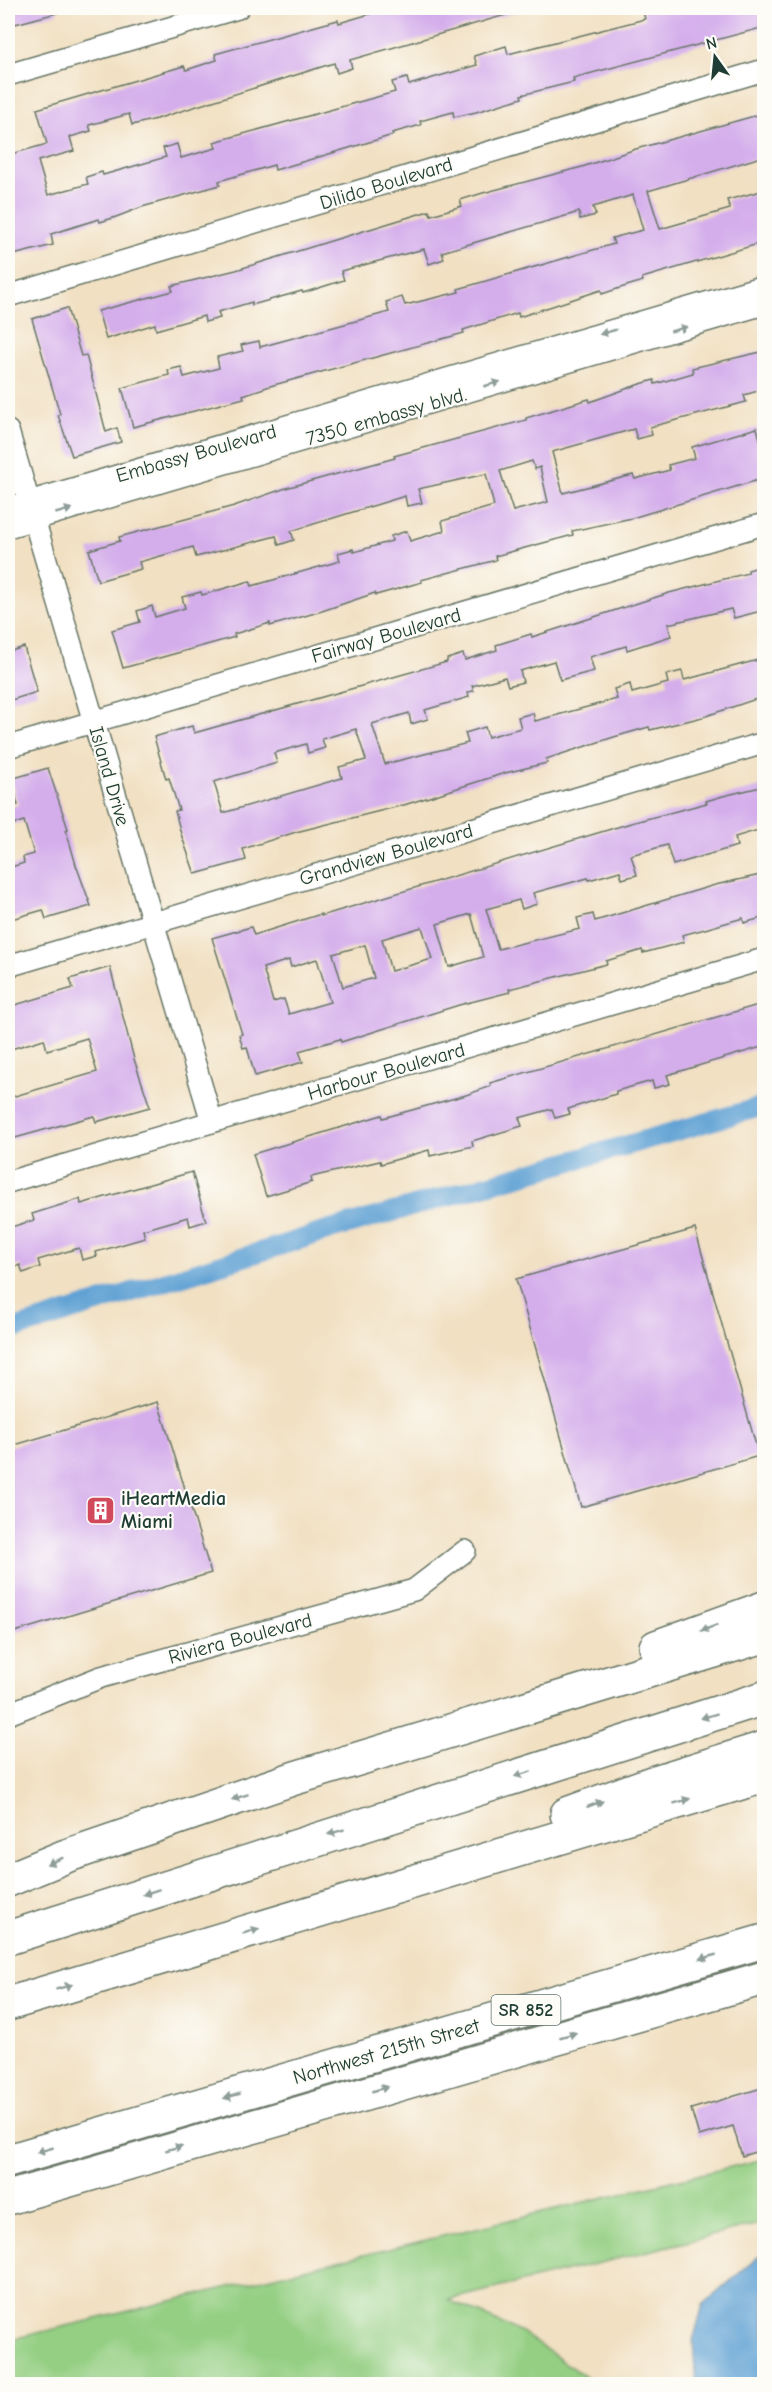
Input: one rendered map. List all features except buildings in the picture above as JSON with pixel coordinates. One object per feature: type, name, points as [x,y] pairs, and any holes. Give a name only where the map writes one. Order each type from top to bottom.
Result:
[{"type":"main road","points":[[8,1880],[77,1852],[295,1778],[765,1608]]},
{"type":"main road","points":[[295,1778],[765,1636]]},
{"type":"main road","points":[[8,1938],[765,1698]]},
{"type":"main road","points":[[305,1915],[652,1783],[765,1748]]},
{"type":"main road","points":[[8,2004],[765,1776]]},
{"type":"main road","name":"Northwest 215th Street","points":[[8,2161],[765,1941]]},
{"type":"main road","name":"Northwest 215th Street","points":[[8,2198],[765,1977]]},
{"type":"main road","points":[[98,2171],[140,2144],[145,2137],[149,2120]]},
{"type":"street","points":[[8,75],[238,8]]},
{"type":"street","name":"Dilido Boulevard","points":[[8,296],[765,70]]},
{"type":"street","name":"Embassy Boulevard","points":[[8,508],[31,511],[765,285]]},
{"type":"street","name":"7350 embassy blvd.","points":[[8,527],[31,511],[765,304]]},
{"type":"street","name":"Island Drive","points":[[8,431],[212,1122]]},
{"type":"street","name":"Fairway Boulevard","points":[[8,747],[765,524]]},
{"type":"street","name":"Grandview Boulevard","points":[[8,966],[765,743]]},
{"type":"street","name":"Harbour Boulevard","points":[[8,1182],[765,959]]},
{"type":"street","name":"Riviera Boulevard","points":[[8,1714],[101,1677],[414,1590],[465,1551]]},
{"type":"green space","points":[[764,2159],[764,2223],[448,2300],[521,2332],[595,2384],[8,2384],[8,2340]]},
{"type":"water","points":[[764,2255],[764,2384],[696,2384],[693,2341],[703,2305],[758,2257]]},
{"type":"waterway","points":[[8,1331],[330,1230],[764,1106]]},
{"type":"place","name":"iHeartMedia Miami","points":[[100,1510]]}]
